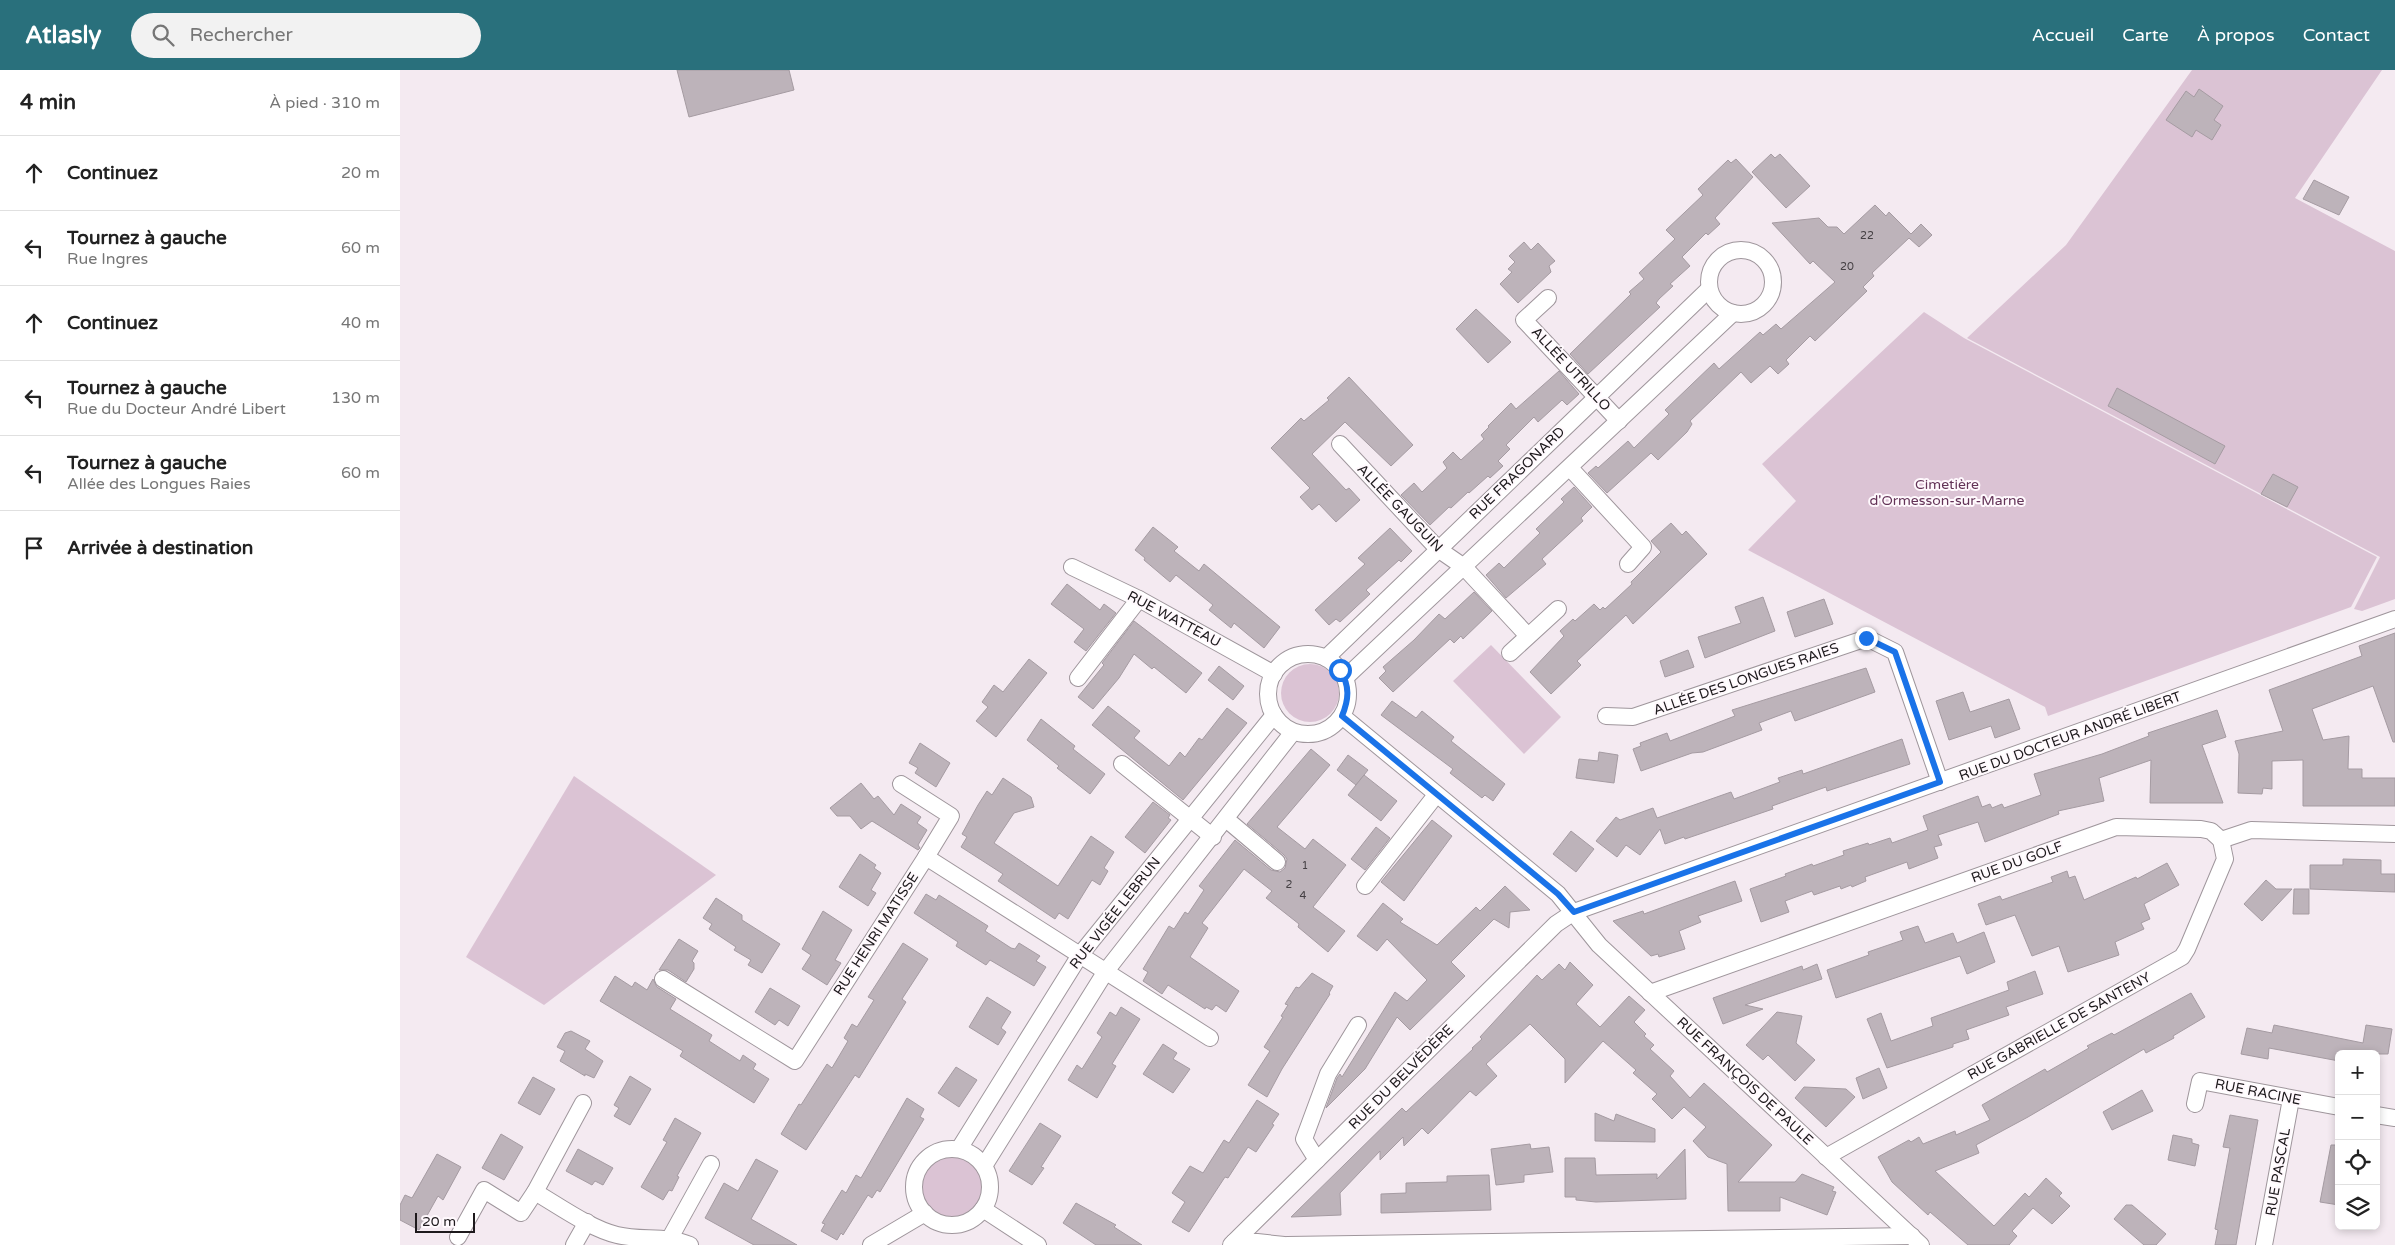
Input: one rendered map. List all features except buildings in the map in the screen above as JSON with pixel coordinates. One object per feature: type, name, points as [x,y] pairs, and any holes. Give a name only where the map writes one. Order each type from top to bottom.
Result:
[{"type":"street","points":[[1747,250],[1757,254],[1768,264],[1773,277],[1770,298],[1760,308],[1748,313],[1733,313],[1725,310],[1714,300],[1709,289],[1709,276],[1714,264],[1721,256],[1732,251],[1747,250]]},
{"type":"street","name":"RUE FRAGONARD","points":[[1326,658],[1709,289]]},
{"type":"street","name":"ALLÉE UTRILLO","points":[[1548,298],[1524,320],[1619,421]]},
{"type":"street","points":[[1345,678],[1733,313]]},
{"type":"street","name":"ALLÉE GAUGUIN","points":[[1340,444],[1438,549],[1464,567],[1528,636]]},
{"type":"street","points":[[1570,468],[1644,547],[1628,564]]},
{"type":"street","name":"RUE WATTEAU","points":[[1072,567],[1139,599],[1274,674]]},
{"type":"street","points":[[1078,678],[1139,599]]},
{"type":"street","points":[[1510,653],[1558,609]]},
{"type":"street","name":"RUE DU DOCTEUR ANDRÉ LIBERT","points":[[1574,912],[2395,619]]},
{"type":"street","name":"ALLÉE DES LONGUES RAIES","points":[[1606,716],[1633,717],[1866,638],[1895,652],[1940,782]]},
{"type":"street","points":[[1308,655],[1326,658],[1340,670],[1345,678],[1348,691],[1347,704],[1342,716],[1333,727],[1321,733],[1307,735],[1294,732],[1282,725],[1274,716],[1268,695],[1274,674],[1281,665],[1291,658],[1308,655]]},
{"type":"street","name":"RUE VIGÉE LEBRUN","points":[[959,1149],[1080,955],[1274,716]]},
{"type":"street","name":"RUE FRANÇOIS DE PAULE","points":[[1342,716],[1558,894],[1599,945],[1917,1240]]},
{"type":"street","name":"RUE VIGÉE LEBRUN","points":[[984,1166],[1106,971],[1294,732]]},
{"type":"street","points":[[1122,764],[1212,837]]},
{"type":"street","points":[[900,784],[951,816],[926,857]]},
{"type":"street","points":[[1365,886],[1436,795]]},
{"type":"street","points":[[1226,819],[1277,862]]},
{"type":"street","name":"RUE DU GOLF","points":[[1650,993],[2116,826],[2201,829],[2211,831],[2221,840]]},
{"type":"street","points":[[2221,840],[2251,830],[2395,834]]},
{"type":"street","name":"RUE GABRIELLE DE SANTENY","points":[[1826,1157],[2182,957],[2199,924],[2225,859],[2221,840]]},
{"type":"street","name":"RUE HENRI MATISSE","points":[[663,979],[795,1061],[926,857],[1210,1038]]},
{"type":"street","name":"RUE DU BELVÉDÈRE","points":[[1232,1244],[1556,924],[1574,912]]},
{"type":"street","points":[[1317,1160],[1304,1139],[1328,1074],[1358,1025]]},
{"type":"street","name":"RUE RACINE","points":[[2195,1104],[2200,1081],[2335,1107]]},
{"type":"street","name":"RUE PASCAL","points":[[2264,1245],[2292,1098]]},
{"type":"street","points":[[458,1237],[484,1190],[521,1213],[535,1192],[583,1103]]},
{"type":"street","points":[[2380,1116],[2395,1118]]},
{"type":"street","points":[[959,1149],[974,1155],[984,1166],[989,1180],[990,1193],[983,1209],[967,1222],[954,1225],[935,1221],[925,1213],[916,1200],[914,1187],[919,1166],[928,1156],[939,1151],[959,1149]]},
{"type":"street","points":[[670,1238],[711,1164]]},
{"type":"street","points":[[535,1192],[587,1222],[616,1235],[670,1238],[690,1245]]},
{"type":"street","points":[[983,1209],[1038,1245]]},
{"type":"street","points":[[871,1245],[925,1213]]},
{"type":"street","points":[[574,1245],[587,1222]]},
{"type":"street","points":[[1232,1244],[1257,1242],[1286,1245],[1917,1240]]},
{"type":"green space","points":[[2192,70],[2382,70],[2295,198],[2395,251],[2395,599],[2362,611],[2354,609],[2380,557],[1967,338],[2066,245]]},
{"type":"green space","name":"Cimetière d'Ormesson-sur-Marne","points":[[1924,312],[1964,338],[2377,557],[2351,607],[2048,716],[2045,707],[1748,550],[1796,501],[1762,464]]},
{"type":"green space","points":[[1491,645],[1561,717],[1524,754],[1453,681]]},
{"type":"green space","points":[[1304,664],[1316,664],[1331,672],[1339,687],[1339,699],[1331,714],[1316,722],[1304,722],[1289,714],[1281,699],[1281,687],[1289,672]]},
{"type":"green space","points":[[574,776],[716,875],[544,1005],[466,957]]},
{"type":"green space","points":[[952,1157],[969,1162],[974,1166],[978,1171],[983,1188],[978,1205],[974,1210],[969,1214],[952,1219],[935,1214],[930,1210],[926,1205],[921,1188],[926,1171],[930,1166],[935,1162]]},
{"type":"route","points":[[1340,670],[1345,678],[1348,691],[1347,704],[1342,716],[1558,894],[1574,912],[1608,898],[1940,782],[1895,652],[1866,638]]}]
